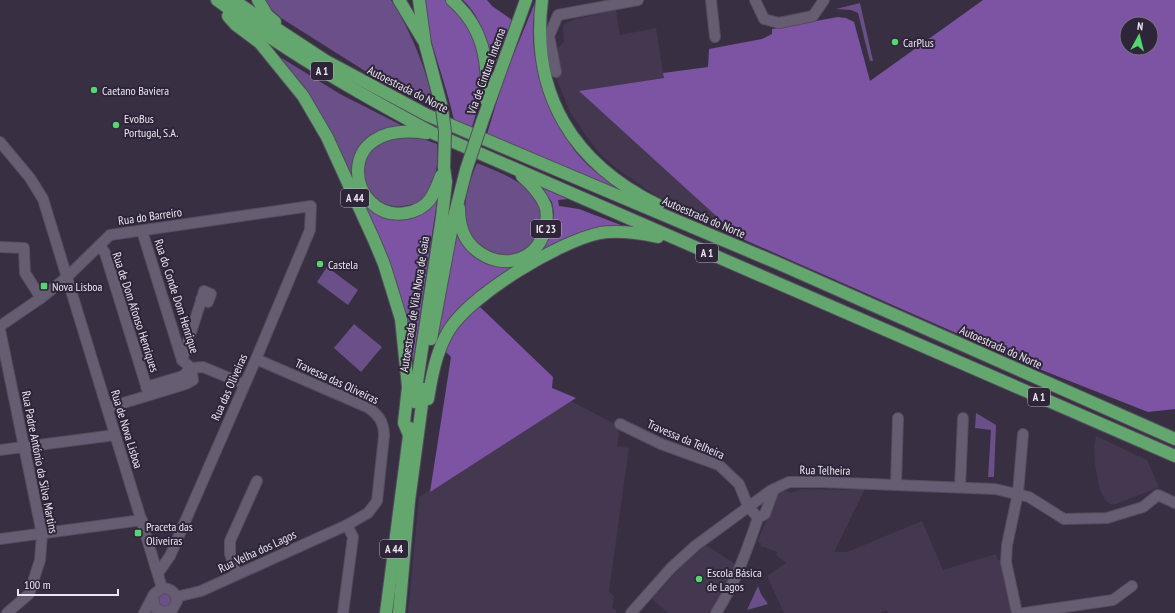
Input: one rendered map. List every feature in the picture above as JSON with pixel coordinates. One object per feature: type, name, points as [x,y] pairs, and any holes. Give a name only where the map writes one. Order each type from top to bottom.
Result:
[{"type":"highway","name":"A 44","points":[[213,0],[236,25],[260,43],[303,96],[327,137],[374,240],[384,264],[401,319],[408,387],[404,422],[409,435]]},
{"type":"highway","name":"A 1","points":[[216,0],[271,39],[324,72],[433,133],[511,169],[599,205],[685,244],[1175,456]]},
{"type":"highway","name":"Autoestrada do Norte","points":[[233,0],[326,61],[427,116],[782,265],[1175,440]]},
{"type":"highway","name":"A 1","points":[[258,0],[267,15],[326,61]]},
{"type":"highway","points":[[399,0],[425,44]]},
{"type":"highway","name":"Autoestrada de Vila Nova de Gaia","points":[[386,613],[409,435],[446,182],[444,167],[445,132],[442,108],[425,44],[419,0]]},
{"type":"highway","name":"Via de Cintura Interna","points":[[460,192],[466,170],[526,0]]},
{"type":"highway","name":"A 1","points":[[542,0],[539,44],[548,85],[557,111],[564,124],[589,156],[612,178],[642,198],[782,265]]},
{"type":"highway","points":[[455,2],[469,16],[477,30],[482,47],[486,67],[484,118]]},
{"type":"highway","points":[[433,133],[403,130],[379,136],[366,147],[360,159],[358,176],[369,201],[386,212],[400,214],[411,212],[427,203],[434,196],[444,167]]},
{"type":"highway","name":"IC 23","points":[[460,192],[459,218],[468,243],[479,253],[498,261],[507,262],[523,258],[530,254],[542,240],[547,215],[545,205],[538,192],[511,169]]},
{"type":"highway","name":"Autoestrada de Vila Nova de Gaia","points":[[399,613],[409,501],[433,326],[460,192]]},
{"type":"highway","points":[[420,420],[426,415],[434,362],[443,341],[458,318],[479,297],[492,288],[567,244],[602,233],[640,233],[685,244]]},
{"type":"highway","points":[[382,613],[384,603],[388,597]]},
{"type":"street","points":[[556,72],[549,36],[558,15],[638,0]]},
{"type":"street","points":[[711,0],[715,37]]},
{"type":"street","points":[[756,0],[764,19],[779,23],[813,16],[824,0]]},
{"type":"street","name":"Rua de Nova Lisboa","points":[[0,142],[30,178],[43,199],[162,588]]},
{"type":"street","name":"Rua do Barreiro","points":[[0,326],[42,298],[66,278],[110,235],[311,206]]},
{"type":"street","name":"Rua das Oliveiras","points":[[158,573],[170,556],[256,359],[310,230],[311,206]]},
{"type":"street","name":"Rua do Conde Dom Henrique","points":[[142,231],[182,360],[191,368]]},
{"type":"street","name":"Rua de Dom Afonso Henriques","points":[[100,246],[105,253],[147,391]]},
{"type":"street","points":[[0,247],[24,248],[25,273],[30,284],[42,298]]},
{"type":"street","points":[[182,360],[201,299]]},
{"type":"street","name":"Rua Padre António da Silva Martins","points":[[0,330],[42,534],[40,560],[28,594],[7,613]]},
{"type":"street","points":[[175,336],[190,331]]},
{"type":"street","name":"Travessa das Oliveiras","points":[[256,359],[369,408],[378,415],[384,426],[384,436],[376,502],[368,513],[347,525]]},
{"type":"street","points":[[107,408],[147,391],[184,380],[191,368],[202,367],[244,384]]},
{"type":"street","points":[[896,484],[898,418]]},
{"type":"street","points":[[960,487],[963,418]]},
{"type":"street","name":"Travessa da Telheira","points":[[620,424],[661,444],[719,465],[739,484],[748,506],[758,518]]},
{"type":"street","points":[[1017,613],[1006,562],[1007,545],[1018,493],[1023,434]]},
{"type":"street","points":[[0,450],[115,435]]},
{"type":"street","points":[[237,574],[230,554],[230,541],[257,481]]},
{"type":"street","name":"Rua Telheira","points":[[631,613],[671,568],[695,546],[748,506],[774,489],[789,482],[896,484],[995,489],[1018,493],[1029,497],[1064,519],[1108,518],[1143,507],[1158,495],[1175,503]]},
{"type":"street","points":[[716,613],[724,601],[758,518],[765,514],[774,489]]},
{"type":"street","points":[[0,539],[142,520]]},
{"type":"street","points":[[343,613],[353,537],[347,525]]},
{"type":"street","name":"Rua Velha dos Lagos","points":[[176,597],[201,591],[347,525]]},
{"type":"street","points":[[1024,613],[1113,600],[1132,586]]},
{"type":"street","points":[[144,613],[157,590],[162,588],[171,590],[176,597],[177,611],[156,612],[153,598]]},
{"type":"shaded area","points":[[264,0],[391,0],[406,25],[418,52],[434,108],[384,83],[281,18]]},
{"type":"shaded area","points":[[423,0],[447,1],[469,28],[475,42],[481,69],[481,84],[472,127],[454,120],[425,15]]},
{"type":"shaded area","points":[[463,0],[487,0],[492,6],[512,20],[492,72],[484,33],[476,16]]},
{"type":"shaded area","points":[[536,0],[533,24],[535,59],[539,77],[552,112],[570,144],[587,165],[609,182],[640,201],[487,134],[504,78]]},
{"type":"shaded area","points":[[983,0],[1175,0],[1175,409],[1148,412],[1029,365],[738,237],[579,91],[664,78],[663,73],[708,67],[709,49],[762,39],[772,34],[772,29],[838,17],[846,18],[854,22],[870,81]]},
{"type":"shaded area","points":[[860,3],[873,61],[870,61],[858,13],[851,10],[836,9]]},
{"type":"shaded area","points":[[616,10],[620,35],[656,28],[664,78],[580,91],[738,237],[655,195],[616,168],[598,152],[571,114],[555,76],[557,49],[564,42],[564,24],[576,19]]},
{"type":"shaded area","points":[[280,57],[340,94],[401,125],[378,132],[365,141],[360,147],[356,153],[354,161],[354,175],[358,189],[301,85]]},
{"type":"shaded area","points":[[392,137],[423,139],[437,144],[437,164],[435,177],[428,195],[422,201],[411,205],[392,206],[378,200],[368,189],[364,172],[366,159],[373,147]]},
{"type":"shaded area","points":[[477,163],[519,183],[533,195],[538,202],[541,215],[538,229],[532,242],[523,251],[512,255],[500,256],[489,252],[478,245],[470,235],[466,222],[465,207],[469,184]]},
{"type":"shaded area","points":[[542,188],[568,199],[558,200],[559,206],[579,209],[626,227],[521,266],[437,343],[456,230],[468,250],[479,259],[494,266],[520,265],[538,254],[550,237],[554,213],[552,202]]},
{"type":"shaded area","points":[[359,195],[378,213],[394,219],[411,218],[420,215],[437,201],[413,362],[405,319]]},
{"type":"shaded area","points":[[327,267],[358,290],[348,305],[317,282]]},
{"type":"shaded area","points":[[479,306],[553,377],[552,388],[576,398],[430,492],[451,357],[446,352],[447,346],[454,334]]},
{"type":"shaded area","points":[[354,324],[382,347],[361,372],[334,348]]},
{"type":"shaded area","points":[[571,401],[615,424],[619,433],[617,446],[629,448],[609,591],[614,597],[612,608],[616,610],[616,613],[408,613],[419,497]]},
{"type":"shaded area","points":[[976,413],[996,425],[994,477],[988,477],[991,430],[975,428]]},
{"type":"shaded area","points":[[1096,436],[1147,460],[1159,487],[1116,504],[1110,504],[1105,500],[1099,487],[1095,464],[1094,448]]},
{"type":"shaded area","points":[[866,487],[834,552],[847,552],[922,521],[943,570],[996,554],[998,560],[1001,560],[1013,613],[888,613],[887,610],[880,613],[784,613],[767,576],[786,563],[776,555],[777,552],[760,546],[761,543],[757,542],[777,496],[781,492],[787,491],[791,493],[802,489],[844,490]]},
{"type":"shaded area","name":"Escola Básica de Lagos","points":[[706,545],[735,564],[717,604],[709,613],[668,613],[652,599],[682,566]]},
{"type":"shaded area","points":[[758,586],[761,594],[768,604],[747,610]]},
{"type":"shaded area","points":[[164,593],[169,595],[171,600],[169,605],[164,607],[159,605],[157,600],[159,595]]},
{"type":"place","name":"CarPlus","points":[[895,42]]},
{"type":"place","name":"Caetano Baviera","points":[[94,90]]},
{"type":"place","name":"EvoBus Portugal, S.A.","points":[[116,125]]},
{"type":"place","name":"Castela","points":[[320,264]]},
{"type":"place","name":"Nova Lisboa","points":[[44,286]]},
{"type":"place","name":"Praceta das Oliveiras","points":[[138,533]]},
{"type":"place","name":"Escola Básica de Lagos","points":[[699,579]]}]
